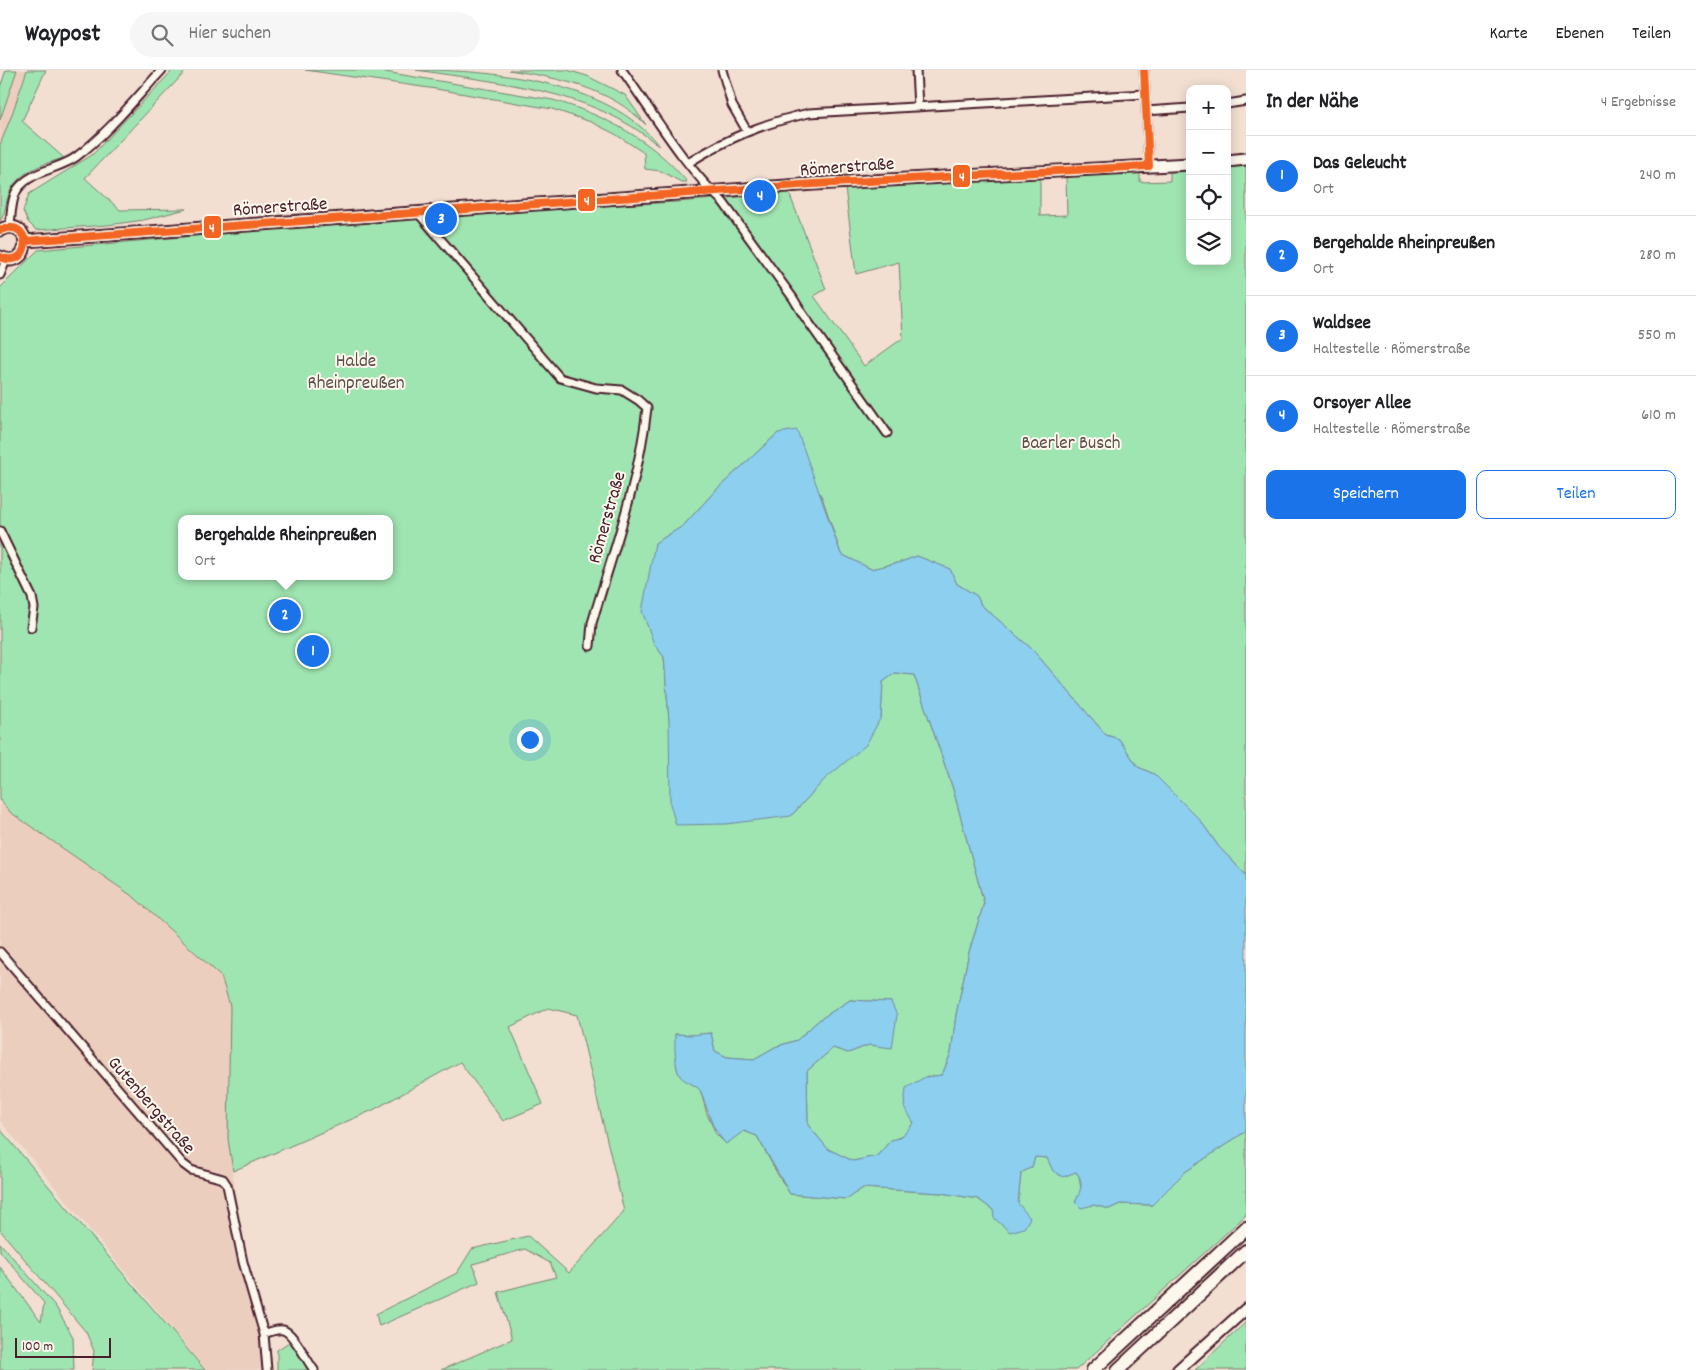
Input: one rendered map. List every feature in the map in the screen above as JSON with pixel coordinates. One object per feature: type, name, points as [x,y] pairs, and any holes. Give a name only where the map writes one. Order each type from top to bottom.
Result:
[{"type":"highway","points":[[1093,1370],[1246,1228]]},
{"type":"highway","points":[[1118,1370],[1246,1252]]},
{"type":"main road","points":[[1231,160],[1246,159]]},
{"type":"main road","name":"Römerstraße","points":[[26,241],[833,183],[1186,164]]},
{"type":"main road","points":[[3,259],[11,260],[20,256],[26,241],[18,230],[5,228]]},
{"type":"main road","points":[[1178,1370],[1246,1309]]},
{"type":"street","points":[[5,228],[17,190],[32,176],[75,158],[98,137],[162,70]]},
{"type":"street","points":[[622,70],[688,163],[712,192],[723,202],[793,298],[887,433]]},
{"type":"street","points":[[722,70],[732,105],[747,131]]},
{"type":"street","points":[[916,70],[918,107]]},
{"type":"street","points":[[1144,70],[1149,166]]},
{"type":"street","points":[[688,163],[715,146],[747,131],[779,120],[809,113],[1145,94]]},
{"type":"street","points":[[1231,103],[1246,101]]},
{"type":"street","points":[[1146,111],[1186,108]]},
{"type":"street","name":"Römerstraße","points":[[418,213],[560,378],[596,388],[622,390],[647,408],[644,438],[635,476],[592,623],[590,646]]},
{"type":"street","points":[[0,275],[3,259]]},
{"type":"street","points":[[0,531],[32,597],[34,608],[30,627]]},
{"type":"street","name":"Gutenbergstraße","points":[[0,952],[182,1164],[201,1174],[223,1179],[227,1184],[243,1262],[264,1334],[267,1370]]},
{"type":"street","points":[[264,1334],[280,1329],[286,1331],[292,1336],[314,1370]]},
{"type":"shaded area","points":[[17,70],[27,70],[0,145],[0,120]]},
{"type":"shaded area","points":[[0,800],[10,812],[135,898],[221,976],[230,1006],[228,1139],[250,1296],[258,1326],[263,1370],[206,1370],[0,1121]]},
{"type":"green space","points":[[6,70],[17,70],[0,120],[0,88]]},
{"type":"green space","points":[[27,70],[46,70],[22,121],[64,158],[40,166],[18,180],[9,194],[0,221],[0,145]]},
{"type":"green space","points":[[173,70],[187,70],[85,178],[120,210],[186,209],[144,220],[108,225],[36,230],[28,222],[23,211],[29,194],[92,155]]},
{"type":"green space","points":[[305,70],[373,70],[553,100],[591,113],[626,131],[659,154],[687,182],[681,182],[661,171],[645,169],[644,153],[615,134],[591,122],[552,109],[436,89]]},
{"type":"green space","points":[[416,70],[514,77],[580,93],[611,107],[637,124],[659,146],[632,127],[604,112],[574,100],[512,85]]},
{"type":"green space","points":[[509,70],[567,70],[587,76],[625,95],[646,125],[632,112],[600,93],[565,81]]},
{"type":"green space","points":[[1246,163],[1246,875],[1219,847],[1200,820],[1154,774],[1138,767],[1119,739],[1106,735],[1032,649],[981,605],[977,596],[957,584],[950,569],[917,556],[871,569],[841,554],[822,497],[778,433],[715,491],[683,526],[655,543],[654,644],[664,657],[669,721],[791,816],[881,717],[883,682],[895,673],[914,675],[953,789],[984,903],[969,952],[956,1015],[951,1053],[942,1075],[925,1077],[919,1106],[912,1124],[900,1137],[891,1140],[877,1156],[853,1161],[828,1149],[808,1125],[807,1071],[833,1048],[848,1053],[869,1045],[892,1047],[891,1002],[850,1000],[819,1020],[797,1040],[775,1047],[754,1059],[727,1057],[715,1051],[711,1033],[675,1034],[677,1068],[680,1076],[700,1089],[707,1114],[716,1134],[725,1143],[744,1131],[757,1136],[790,1194],[846,1199],[863,1188],[941,1193],[978,1199],[993,1210],[1018,1203],[1021,1173],[1032,1167],[1035,1157],[1047,1158],[1053,1170],[1076,1172],[1079,1176],[1081,1190],[1094,1205],[1109,1209],[1120,1204],[1152,1205],[1185,1172],[1246,1131],[1246,1215],[1076,1370],[441,1370],[512,1339],[498,1292],[556,1277],[550,1263],[525,1249],[473,1264],[479,1282],[379,1326],[376,1314],[457,1273],[472,1249],[528,1236],[569,1273],[624,1211],[577,1015],[548,1008],[510,1027],[543,1104],[503,1121],[460,1062],[373,1110],[233,1171],[228,1139],[230,1006],[221,976],[135,898],[10,812],[0,800],[0,288],[38,250],[425,215],[677,202],[789,193],[826,289],[814,296],[864,366],[903,338],[899,262],[856,274],[845,188],[1040,177],[1040,216],[1067,215],[1066,176],[1140,171],[1140,182],[1170,181],[1170,170],[1186,168],[1186,265],[1231,265],[1231,165]]},
{"type":"green space","points":[[0,1129],[205,1370],[92,1370],[94,1351],[86,1332],[0,1230]]},
{"type":"green space","points":[[0,1243],[56,1307],[73,1337],[74,1370],[0,1370],[0,1267],[41,1322],[44,1303],[0,1251]]},
{"type":"green space","points":[[1246,1322],[1246,1370],[1195,1370]]},
{"type":"green space","points":[[292,1340],[312,1370],[277,1370],[277,1350]]},
{"type":"water","points":[[797,430],[841,554],[871,569],[917,556],[950,569],[957,584],[977,596],[981,605],[1032,649],[1106,735],[1119,739],[1138,767],[1154,774],[1200,820],[1219,847],[1246,875],[1246,1131],[1185,1172],[1152,1205],[1120,1204],[1109,1209],[1094,1205],[1081,1208],[1075,1202],[1081,1183],[1076,1172],[1063,1177],[1053,1171],[1047,1158],[1035,1157],[1032,1167],[1021,1173],[1018,1203],[1030,1218],[1024,1228],[1010,1232],[994,1218],[993,1210],[978,1199],[941,1193],[863,1188],[846,1199],[790,1194],[757,1136],[744,1131],[726,1144],[713,1125],[699,1089],[682,1078],[678,1072],[675,1055],[675,1034],[711,1033],[715,1051],[727,1057],[754,1059],[775,1047],[797,1040],[819,1020],[850,1000],[891,1002],[897,1015],[892,1048],[869,1045],[848,1053],[833,1048],[807,1071],[808,1125],[828,1149],[853,1161],[877,1156],[891,1140],[900,1138],[914,1123],[904,1107],[906,1088],[925,1077],[942,1075],[951,1053],[956,1015],[969,952],[984,903],[953,789],[914,675],[895,673],[883,682],[881,717],[866,745],[825,779],[791,816],[726,824],[676,825],[670,804],[669,721],[664,657],[654,644],[642,611],[655,543],[683,526],[715,491],[778,433]]},
{"type":"transit line","name":"4","points":[[1144,70],[1149,166]]},
{"type":"transit line","name":"4","points":[[25,241],[814,184],[1149,166]]},
{"type":"transit line","name":"4","points":[[0,230],[9,228],[18,230],[22,233],[25,244],[22,254],[18,257],[12,259],[0,257]]},
{"type":"place","name":"Orsoyer Allee","points":[[760,196]]},
{"type":"place","name":"Waldsee","points":[[441,219]]},
{"type":"place","name":"Bergehalde Rheinpreußen","points":[[285,615]]},
{"type":"place","name":"Das Geleucht","points":[[313,651]]},
{"type":"park label","name":"Halde Rheinpreußen","points":[[356,370]]},
{"type":"park label","name":"Baerler Busch","points":[[1071,441]]}]
